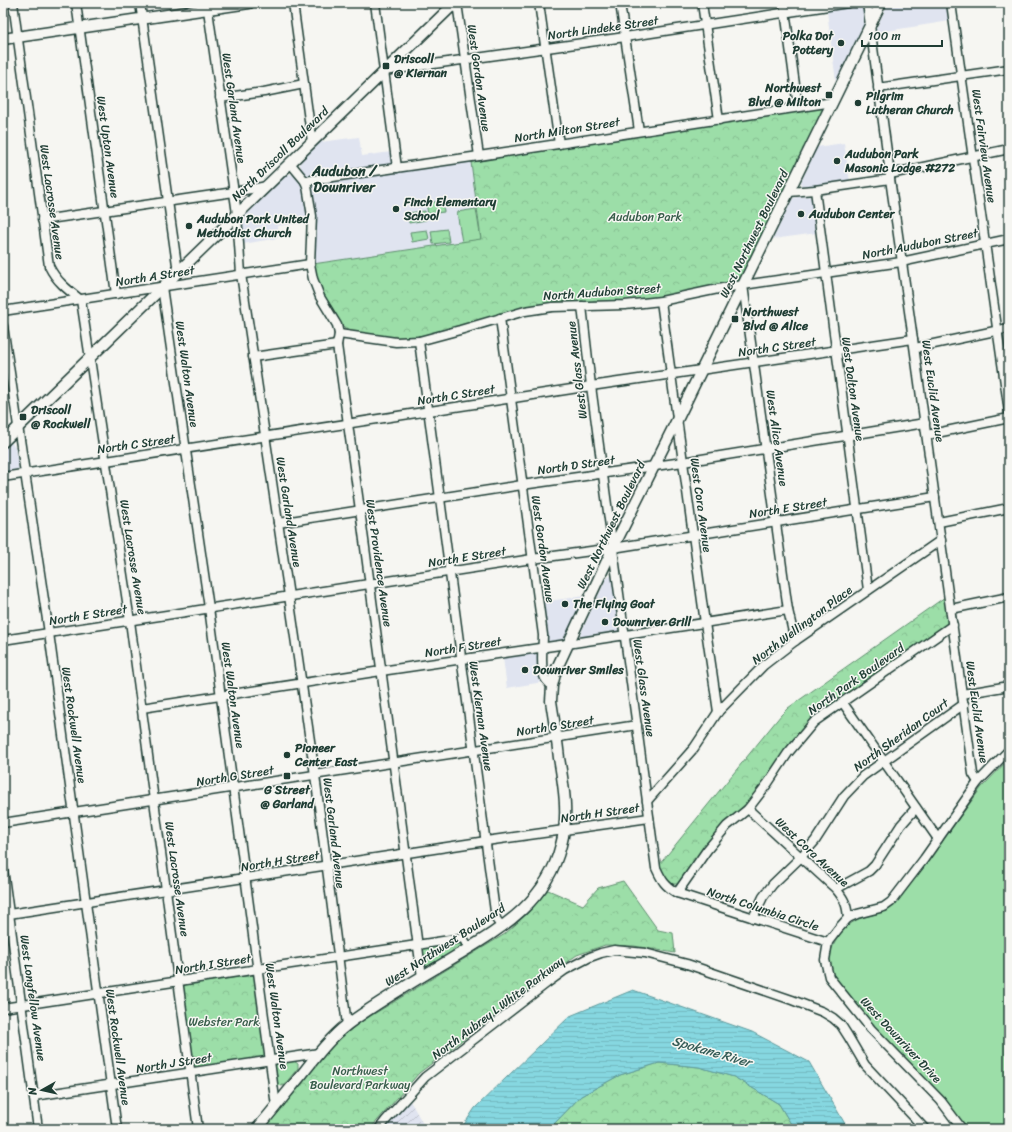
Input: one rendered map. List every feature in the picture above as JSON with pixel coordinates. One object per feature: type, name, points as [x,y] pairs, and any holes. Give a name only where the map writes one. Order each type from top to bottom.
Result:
[{"type":"main road","points":[[3,39],[143,19],[207,6],[249,3]]},
{"type":"main road","name":"North Driscoll Boulevard","points":[[3,442],[384,71],[456,3]]},
{"type":"main road","name":"West Northwest Boulevard","points":[[257,1129],[319,1053],[336,1035],[364,1012],[502,927],[526,906],[543,886],[559,854],[564,830],[565,803],[552,701],[552,686],[556,670],[613,548],[655,466],[881,3]]},
{"type":"street","name":"West Lacrosse Avenue","points":[[12,3],[49,266],[54,275],[68,290],[81,300],[130,620],[198,1129]]},
{"type":"street","name":"West Upton Avenue","points":[[76,3],[116,294]]},
{"type":"street","points":[[140,3],[178,272]]},
{"type":"street","points":[[293,3],[312,142]]},
{"type":"street","points":[[375,3],[397,168]]},
{"type":"street","name":"West Gordon Avenue","points":[[456,3],[479,156]]},
{"type":"street","points":[[539,3],[559,144]]},
{"type":"street","points":[[620,3],[639,131]]},
{"type":"street","points":[[702,3],[719,120]]},
{"type":"street","points":[[784,3],[798,107]]},
{"type":"street","name":"North Lindeke Street","points":[[384,71],[625,37],[848,3]]},
{"type":"street","name":"West Euclid Avenue","points":[[867,3],[869,27],[914,339],[973,774],[978,782]]},
{"type":"street","name":"West Fairview Avenue","points":[[951,3],[1009,412]]},
{"type":"street","name":"West Garland Avenue","points":[[207,6],[237,214],[241,274],[302,684],[348,1025]]},
{"type":"street","points":[[878,88],[1009,69]]},
{"type":"street","points":[[220,98],[264,92],[304,84]]},
{"type":"street","name":"North Milton Street","points":[[305,181],[833,102]]},
{"type":"street","points":[[789,192],[815,190],[890,177],[1009,149]]},
{"type":"street","points":[[290,163],[305,181],[307,186],[312,216],[310,264],[316,288],[339,334]]},
{"type":"street","points":[[42,220],[267,186]]},
{"type":"street","name":"West Dalton Avenue","points":[[815,190],[868,590]]},
{"type":"street","name":"North Audubon Street","points":[[339,334],[396,342],[419,341],[525,311],[582,306],[625,305],[661,301],[705,291],[902,262],[1009,239]]},
{"type":"street","name":"North A Street","points":[[3,311],[310,264]]},
{"type":"street","name":"West Alice Avenue","points":[[743,285],[788,610],[795,641]]},
{"type":"street","name":"West Walton Avenue","points":[[162,287],[222,697],[276,1106]]},
{"type":"street","name":"West Cora Avenue","points":[[661,301],[718,712]]},
{"type":"street","name":"West Glass Avenue","points":[[582,306],[591,386],[649,818],[656,868],[662,881]]},
{"type":"street","name":"West Gordon Avenue","points":[[500,318],[543,635],[543,647],[541,653],[544,677],[552,686]]},
{"type":"street","name":"West Rockwell Avenue","points":[[3,326],[49,633],[117,1129]]},
{"type":"street","points":[[915,348],[1009,328]]},
{"type":"street","name":"West Providence Avenue","points":[[339,334],[336,345],[360,510],[422,977]]},
{"type":"street","name":"North C Street","points":[[3,477],[511,398],[914,339]]},
{"type":"street","name":"West Kiernan Avenue","points":[[419,341],[496,919],[502,927]]},
{"type":"street","points":[[253,357],[336,345]]},
{"type":"street","points":[[927,435],[1009,418]]},
{"type":"street","name":"North D Street","points":[[278,523],[522,485],[683,462],[925,423]]},
{"type":"street","name":"North E Street","points":[[3,640],[532,559],[613,548],[935,497]]},
{"type":"street","points":[[939,522],[1009,508]]},
{"type":"street","name":"North Wellington Place","points":[[647,801],[694,748],[718,712],[764,665],[795,641],[941,540]]},
{"type":"street","points":[[951,609],[1009,597]]},
{"type":"street","name":"North F Street","points":[[142,708],[788,610]]},
{"type":"street","name":"North Park Boulevard","points":[[677,893],[707,850],[727,826],[748,809],[788,753],[814,722],[953,625]]},
{"type":"street","points":[[962,694],[1009,686]]},
{"type":"street","points":[[843,703],[938,839]]},
{"type":"street","name":"North Sheridan Court","points":[[753,918],[763,897],[773,884],[815,841],[844,796],[863,776],[964,704]]},
{"type":"street","name":"North G Street","points":[[3,823],[637,726]]},
{"type":"street","name":"North Columbia Circle","points":[[662,881],[668,888],[677,893],[828,942],[848,918],[884,907],[891,902],[978,782],[1009,750]]},
{"type":"street","points":[[836,889],[868,871],[875,865],[901,825],[916,808]]},
{"type":"street","name":"West Cora Avenue","points":[[748,809],[800,858],[836,889],[844,899],[848,918]]},
{"type":"street","name":"North H Street","points":[[9,914],[486,841],[649,818]]},
{"type":"street","name":"West Longfellow Avenue","points":[[3,869],[38,1129]]},
{"type":"street","name":"North I Street","points":[[3,1008],[462,938],[469,948]]},
{"type":"street","name":"West Downriver Drive","points":[[828,942],[825,960],[830,977],[871,1029],[942,1101],[962,1129]]},
{"type":"street","name":"North Aubrey L White Parkway","points":[[379,1129],[425,1077],[547,983],[565,970],[590,957],[614,950],[644,953],[686,964],[792,1000],[834,1018],[841,1025],[865,1065],[925,1129]]},
{"type":"street","name":"North J Street","points":[[34,1096],[319,1053]]},
{"type":"shaded area","points":[[947,3],[950,21],[874,33],[888,4]]},
{"type":"shaded area","points":[[860,7],[864,8],[865,22],[836,82],[827,11]]},
{"type":"shaded area","name":"Finch Elementary School","points":[[359,137],[362,156],[391,152],[394,173],[471,162],[482,239],[313,264],[313,250],[316,246],[316,218],[314,200],[311,196],[308,178],[301,169],[301,161],[320,142]]},
{"type":"shaded area","points":[[844,143],[850,182],[806,188],[803,187],[801,182],[817,147]]},
{"type":"shaded area","points":[[288,174],[294,175],[304,186],[309,222],[277,226],[278,238],[243,244],[242,219]]},
{"type":"shaded area","points":[[812,196],[817,233],[773,239],[793,198]]},
{"type":"shaded area","points":[[11,443],[15,447],[19,470],[3,474],[3,450]]},
{"type":"shaded area","points":[[609,576],[613,577],[620,632],[581,638],[580,635],[606,579]]},
{"type":"shaded area","points":[[585,596],[563,641],[548,644],[546,641],[541,602]]},
{"type":"shaded area","points":[[537,653],[539,655],[543,682],[507,688],[503,658]]},
{"type":"shaded area","points":[[409,1099],[426,1129],[384,1129]]},
{"type":"green space","name":"Audubon Park","points":[[824,108],[785,191],[736,283],[661,298],[630,302],[557,305],[408,340],[349,332],[344,328],[327,305],[320,292],[313,264],[481,239],[471,162],[719,122]]},
{"type":"green space","points":[[442,201],[444,212],[428,214],[426,203]]},
{"type":"green space","points":[[476,209],[484,258],[465,261],[457,212]]},
{"type":"green space","points":[[425,211],[426,220],[409,223],[407,213]]},
{"type":"green space","points":[[447,229],[449,242],[433,244],[431,231]]},
{"type":"green space","points":[[427,230],[429,239],[412,242],[410,232]]},
{"type":"green space","points":[[945,597],[948,621],[947,625],[812,720],[794,738],[767,779],[747,804],[726,823],[679,884],[672,884],[666,878],[659,865],[781,715],[788,708]]},
{"type":"green space","points":[[1009,759],[1009,1129],[962,1129],[834,978],[828,962],[835,942],[848,926],[856,920],[885,911],[898,901],[981,788]]},
{"type":"green space","name":"Northwest Boulevard Parkway","points":[[623,881],[658,930],[673,933],[675,953],[634,946],[605,945],[577,955],[549,974],[419,1073],[370,1129],[264,1129],[336,1042],[359,1023],[505,934],[528,913],[548,890],[583,905],[598,888]]},
{"type":"green space","points":[[458,943],[461,944],[461,947],[430,966],[424,965],[423,949]]},
{"type":"green space","name":"Webster Park","points":[[252,975],[255,977],[265,1056],[264,1058],[195,1069],[183,987],[189,984]]},
{"type":"green space","points":[[294,1061],[298,1064],[298,1068],[284,1085],[278,1085],[275,1064]]},
{"type":"green space","points":[[659,1063],[699,1067],[734,1077],[779,1104],[794,1129],[552,1129],[552,1126],[581,1096],[620,1075]]},
{"type":"water","name":"Spokane River","points":[[633,990],[752,1032],[809,1062],[848,1129],[794,1129],[779,1104],[734,1077],[699,1067],[659,1063],[620,1075],[581,1096],[552,1126],[552,1129],[461,1129],[475,1108],[570,1016]]},
{"type":"place","name":"Polka Dot Pottery","points":[[841,43]]},
{"type":"place","name":"Driscoll @ Kiernan","points":[[386,66]]},
{"type":"place","name":"Northwest Blvd @ Milton","points":[[829,95]]},
{"type":"place","name":"Pilgrim Lutheran Church","points":[[858,103]]},
{"type":"place","name":"Audubon Park Masonic Lodge #272","points":[[837,161]]},
{"type":"place","name":"Finch Elementary School","points":[[396,209]]},
{"type":"place","name":"Audubon Center","points":[[801,214]]},
{"type":"place","name":"Audubon Park United Methodist Church","points":[[189,226]]},
{"type":"place","name":"Northwest Blvd @ Alice","points":[[735,319]]},
{"type":"place","name":"Driscoll @ Rockwell","points":[[23,417]]},
{"type":"place","name":"The Flying Goat","points":[[565,604]]},
{"type":"place","name":"Downriver Grill","points":[[605,622]]},
{"type":"place","name":"Downriver Smiles","points":[[525,670]]},
{"type":"place","name":"Pioneer Center East","points":[[287,755]]},
{"type":"place","name":"G Street @ Garland","points":[[287,776]]},
{"type":"district","name":"Audubon / Downriver","points":[[344,180]]}]
